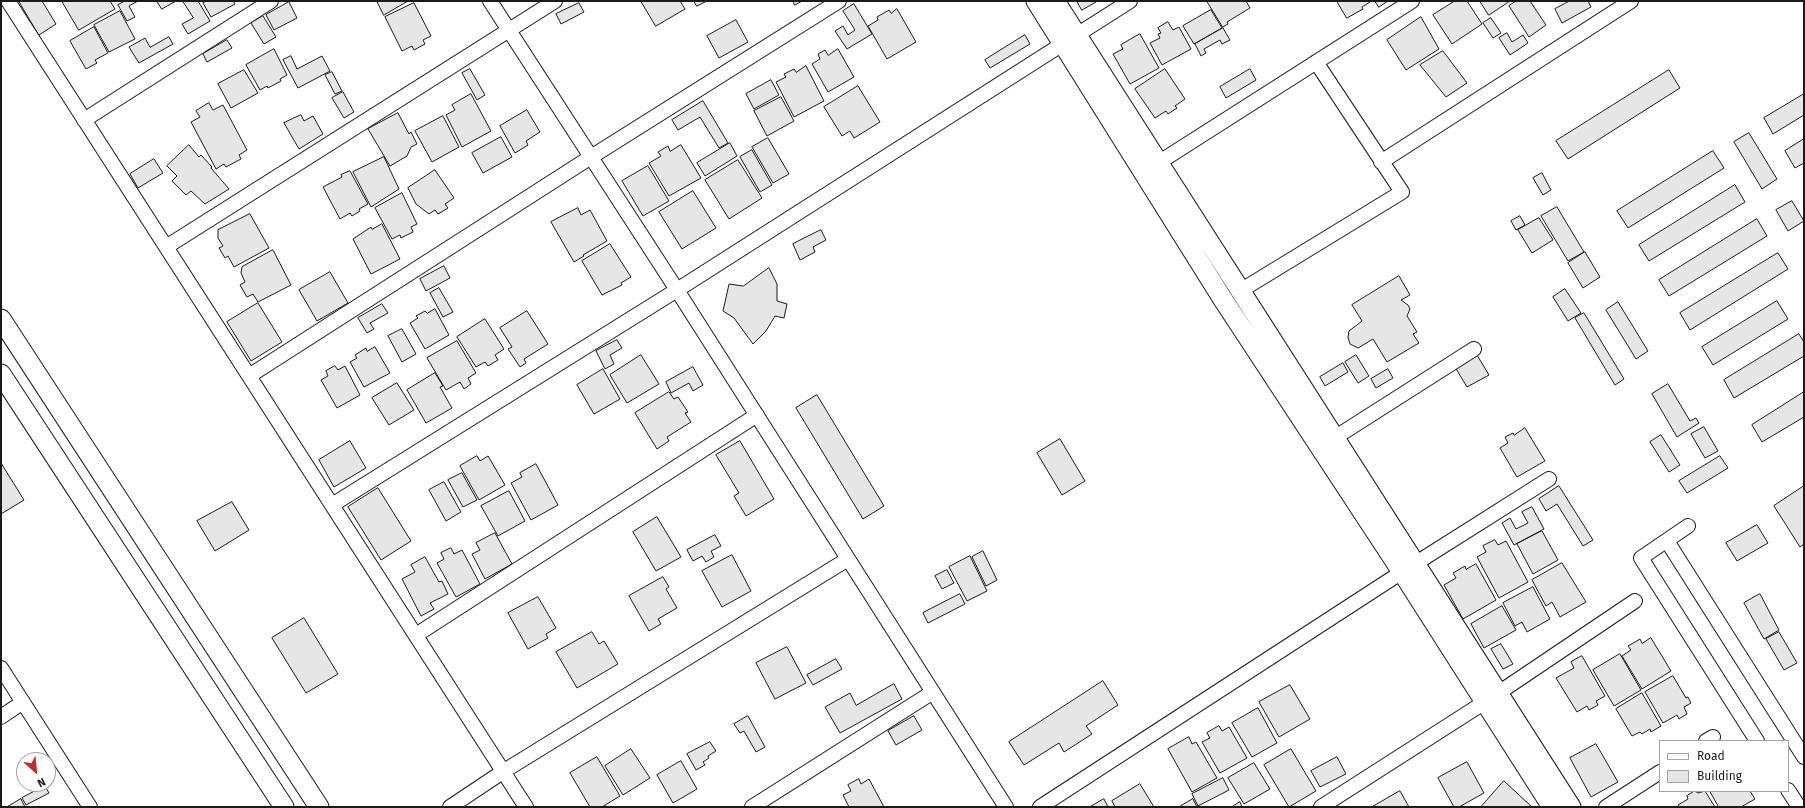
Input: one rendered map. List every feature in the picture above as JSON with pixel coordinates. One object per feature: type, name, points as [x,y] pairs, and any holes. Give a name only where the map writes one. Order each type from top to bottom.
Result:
[{"type":"main road","points":[[1036,1],[1070,39],[1158,163],[1240,291],[1327,442],[1492,697],[1571,807]]},
{"type":"main road","points":[[1055,1],[1070,39],[1222,298],[1327,442]]},
{"type":"main road","points":[[1,319],[319,807]]},
{"type":"main road","points":[[1,374],[284,807]]},
{"type":"main road","points":[[1492,697],[1552,807]]},
{"type":"street","points":[[8,1],[526,807]]},
{"type":"street","points":[[84,120],[271,1]]},
{"type":"street","points":[[490,1],[677,290],[1006,807]]},
{"type":"street","points":[[166,247],[555,1]]},
{"type":"street","points":[[249,376],[591,157],[839,1]]},
{"type":"street","points":[[332,505],[677,290],[1130,1]]},
{"type":"street","points":[[1158,163],[1412,1]]},
{"type":"street","points":[[1382,162],[1631,1]]},
{"type":"street","points":[[1240,291],[1402,192],[1316,62]]},
{"type":"street","points":[[1327,442],[1474,349]]},
{"type":"street","points":[[416,635],[756,415]]},
{"type":"street","points":[[1040,807],[1408,567],[1549,479]]},
{"type":"street","points":[[1688,526],[1641,558],[1756,740]]},
{"type":"street","points":[[1667,541],[1804,757]]},
{"type":"street","points":[[450,807],[848,559]]},
{"type":"street","points":[[1321,807],[1492,697],[1635,601]]},
{"type":"street","points":[[1,668],[90,807]]},
{"type":"street","points":[[752,807],[933,692]]},
{"type":"street","points":[[1,717],[23,702]]},
{"type":"street","points":[[1606,807],[1659,773]]},
{"type":"street","points":[[1789,792],[1799,807]]},
{"type":"building","points":[[19,1],[42,1],[56,24],[39,35]]},
{"type":"building","points":[[62,1],[110,1],[115,9],[79,30]]},
{"type":"building","points":[[125,1],[138,1],[129,6],[135,17],[127,21],[118,5]]},
{"type":"building","points":[[157,1],[176,1],[162,9]]},
{"type":"building","points":[[183,1],[198,1],[210,21],[188,34],[182,24],[193,18]]},
{"type":"building","points":[[207,1],[233,1],[235,4],[211,17],[203,3]]},
{"type":"building","points":[[377,1],[408,1],[384,15]]},
{"type":"building","points":[[641,1],[680,1],[685,9],[656,26]]},
{"type":"building","points":[[694,1],[707,1],[697,6]]},
{"type":"building","points":[[793,1],[802,1],[795,5]]},
{"type":"building","points":[[1077,1],[1095,1],[1096,2],[1082,10]]},
{"type":"building","points":[[1207,1],[1246,1],[1250,8],[1227,22],[1228,24],[1223,27]]},
{"type":"building","points":[[1337,1],[1370,2],[1362,7],[1363,9],[1347,18]]},
{"type":"building","points":[[1375,1],[1388,1],[1379,7]]},
{"type":"building","points":[[1455,1],[1467,1],[1482,24],[1452,44],[1433,15]]},
{"type":"building","points":[[1480,1],[1510,1],[1489,15]]},
{"type":"building","points":[[1516,1],[1530,1],[1546,25],[1529,37],[1509,6]]},
{"type":"building","points":[[1570,1],[1588,1],[1591,7],[1562,23],[1555,9]]},
{"type":"building","points":[[289,2],[297,18],[274,30],[266,15]]},
{"type":"building","points":[[414,3],[431,36],[423,40],[425,44],[414,50],[412,46],[402,51],[385,17]]},
{"type":"building","points":[[579,3],[584,12],[561,24],[556,14]]},
{"type":"building","points":[[854,4],[872,34],[847,49],[835,31],[843,26],[848,35],[855,30],[843,11]]},
{"type":"building","points":[[897,9],[916,42],[887,59],[868,26],[878,20],[877,17],[889,10],[891,13]]},
{"type":"building","points":[[1211,10],[1222,28],[1194,44],[1183,26]]},
{"type":"building","points":[[120,11],[135,39],[109,52],[94,25]]},
{"type":"building","points":[[263,16],[276,37],[264,44],[251,23]]},
{"type":"building","points":[[1421,17],[1439,49],[1406,70],[1387,40]]},
{"type":"building","points":[[1491,18],[1501,33],[1493,38],[1483,23]]},
{"type":"building","points":[[736,20],[748,42],[719,58],[707,36]]},
{"type":"building","points":[[1168,22],[1173,30],[1179,27],[1191,49],[1162,65],[1150,43],[1160,38],[1158,34],[1161,33],[1158,28]]},
{"type":"building","points":[[94,27],[108,53],[95,60],[97,63],[86,69],[70,41]]},
{"type":"building","points":[[1223,28],[1230,40],[1222,44],[1220,40],[1204,49],[1206,53],[1201,56],[1195,44]]},
{"type":"building","points":[[1507,33],[1512,42],[1523,35],[1528,43],[1510,55],[1499,38]]},
{"type":"building","points":[[1140,34],[1159,68],[1130,84],[1113,54],[1123,49],[1121,45]]},
{"type":"building","points":[[1025,35],[1030,44],[990,68],[985,60]]},
{"type":"building","points":[[169,37],[173,44],[139,63],[129,47],[145,38],[150,47]]},
{"type":"building","points":[[227,40],[232,48],[207,62],[203,54]]},
{"type":"building","points":[[274,49],[287,75],[280,79],[281,81],[268,88],[267,86],[260,90],[246,65]]},
{"type":"building","points":[[838,49],[854,77],[828,92],[812,64],[820,59],[818,54],[825,50],[828,55]]},
{"type":"building","points":[[1443,51],[1467,83],[1446,97],[1420,65]]},
{"type":"building","points":[[291,56],[297,69],[322,56],[330,71],[298,88],[283,60]]},
{"type":"building","points":[[806,66],[824,101],[794,117],[776,82],[786,77],[784,74],[794,69],[796,72]]},
{"type":"building","points":[[470,69],[485,95],[477,100],[462,73]]},
{"type":"building","points":[[1165,69],[1185,99],[1175,106],[1177,108],[1168,114],[1166,111],[1155,118],[1135,89]]},
{"type":"building","points":[[1250,69],[1256,80],[1226,98],[1220,87]]},
{"type":"building","points":[[244,70],[258,93],[231,108],[218,84]]},
{"type":"building","points":[[1669,70],[1680,88],[1568,159],[1556,141]]},
{"type":"building","points":[[332,72],[342,91],[335,94],[325,75]]},
{"type":"building","points":[[771,80],[779,95],[754,109],[746,94]]},
{"type":"building","points":[[858,86],[880,122],[854,138],[850,131],[842,136],[824,107]]},
{"type":"building","points":[[343,92],[354,112],[344,118],[332,98]]},
{"type":"building","points":[[471,94],[491,131],[462,147],[446,115],[455,110],[452,105]]},
{"type":"building","points":[[1804,94],[1804,115],[1773,134],[1764,118]]},
{"type":"building","points":[[781,97],[794,121],[767,136],[754,111]]},
{"type":"building","points":[[703,101],[728,143],[719,148],[700,117],[678,130],[672,120]]},
{"type":"building","points":[[209,103],[213,110],[223,105],[247,150],[239,155],[241,159],[226,167],[224,164],[216,169],[191,122],[200,117],[196,111]]},
{"type":"building","points":[[527,110],[540,132],[526,141],[528,145],[515,153],[500,126]]},
{"type":"building","points":[[398,113],[409,134],[411,132],[417,144],[411,147],[407,156],[390,166],[368,129]]},
{"type":"building","points":[[301,115],[304,121],[313,116],[323,134],[299,149],[284,123]]},
{"type":"building","points":[[443,116],[459,147],[432,162],[415,131]]},
{"type":"building","points":[[1749,133],[1777,179],[1762,189],[1734,142]]},
{"type":"building","points":[[501,137],[512,157],[483,173],[472,153]]},
{"type":"building","points":[[768,138],[789,174],[773,183],[752,147]]},
{"type":"building","points":[[1804,139],[1804,163],[1795,168],[1785,151]]},
{"type":"building","points":[[730,143],[737,156],[705,176],[697,163]]},
{"type":"building","points":[[189,145],[199,157],[201,155],[212,167],[211,168],[229,189],[205,204],[191,191],[186,195],[172,181],[177,176],[167,166]]},
{"type":"building","points":[[681,145],[701,178],[669,196],[649,163],[661,156],[658,152],[668,146],[670,151]]},
{"type":"building","points":[[752,150],[772,185],[760,192],[740,157]]},
{"type":"building","points":[[1713,151],[1724,168],[1628,228],[1617,211]]},
{"type":"building","points":[[384,157],[399,189],[371,207],[353,172]]},
{"type":"building","points":[[154,159],[163,173],[138,188],[130,174]]},
{"type":"building","points":[[738,160],[762,198],[729,219],[705,180]]},
{"type":"building","points":[[648,166],[669,201],[643,216],[622,181]]},
{"type":"building","points":[[435,170],[454,198],[445,204],[448,208],[438,214],[435,210],[429,214],[416,204],[408,188]]},
{"type":"building","points":[[350,171],[368,204],[359,209],[360,211],[352,216],[350,213],[340,219],[323,187]]},
{"type":"building","points":[[1542,173],[1551,190],[1543,195],[1533,178]]},
{"type":"building","points":[[1735,185],[1745,202],[1649,261],[1639,245]]},
{"type":"building","points":[[693,191],[716,228],[682,249],[659,212]]},
{"type":"building","points":[[402,193],[417,224],[411,227],[413,232],[401,238],[400,235],[392,239],[375,208]]},
{"type":"building","points":[[1792,201],[1804,221],[1788,231],[1776,210]]},
{"type":"building","points":[[1557,207],[1584,252],[1568,261],[1541,216]]},
{"type":"building","points":[[578,208],[581,215],[590,210],[607,241],[574,262],[551,222]]},
{"type":"building","points":[[250,214],[269,248],[234,267],[228,256],[225,258],[219,248],[223,246],[218,238],[218,230]]},
{"type":"building","points":[[1520,216],[1525,225],[1516,230],[1511,221]]},
{"type":"building","points":[[1539,218],[1553,240],[1532,253],[1518,230]]},
{"type":"building","points":[[1757,219],[1767,236],[1669,296],[1659,280]]},
{"type":"building","points":[[382,224],[400,259],[371,274],[353,239],[371,227],[372,229]]},
{"type":"building","points":[[821,230],[826,240],[813,247],[815,252],[800,260],[793,244]]},
{"type":"building","points":[[610,244],[631,277],[621,283],[622,285],[602,295],[582,261]]},
{"type":"building","points":[[273,250],[291,285],[258,302],[253,294],[247,297],[240,285],[245,282],[241,273],[242,267]]},
{"type":"building","points":[[1585,252],[1600,277],[1583,288],[1568,263]]},
{"type":"building","points":[[1778,253],[1788,269],[1690,330],[1680,313]]},
{"type":"building","points":[[444,266],[450,278],[426,291],[420,279]]},
{"type":"building","points":[[769,268],[777,284],[777,301],[787,304],[784,318],[775,316],[766,331],[753,344],[734,318],[723,311],[729,284],[743,286]]},
{"type":"building","points":[[330,272],[348,303],[317,321],[299,290]]},
{"type":"building","points":[[1399,276],[1410,295],[1401,300],[1408,305],[1410,309],[1407,316],[1417,332],[1413,334],[1419,343],[1387,362],[1373,339],[1358,348],[1350,344],[1348,337],[1349,331],[1362,321],[1352,305]]},
{"type":"building","points":[[439,288],[453,312],[443,317],[430,293]]},
{"type":"building","points":[[1565,289],[1581,313],[1568,321],[1553,297]]},
{"type":"building","points":[[1777,301],[1788,319],[1713,365],[1702,347]]},
{"type":"building","points":[[1618,302],[1648,351],[1636,359],[1606,310]]},
{"type":"building","points":[[258,303],[282,342],[251,361],[227,322]]},
{"type":"building","points":[[382,304],[388,313],[370,323],[374,329],[367,333],[358,318]]},
{"type":"building","points":[[435,309],[449,335],[425,349],[410,323],[418,318],[416,316],[425,311],[427,313]]},
{"type":"building","points":[[527,311],[548,344],[524,359],[526,363],[520,367],[508,349],[512,347],[500,328]]},
{"type":"building","points":[[1584,313],[1624,379],[1615,385],[1575,318]]},
{"type":"building","points":[[485,319],[504,349],[495,355],[498,360],[488,366],[485,362],[476,367],[457,337]]},
{"type":"building","points":[[402,329],[416,354],[402,362],[388,336]]},
{"type":"building","points":[[1799,334],[1804,342],[1804,356],[1734,398],[1724,380]]},
{"type":"building","points":[[617,340],[622,348],[610,355],[614,364],[605,369],[596,351]]},
{"type":"building","points":[[457,341],[476,373],[468,378],[471,384],[464,389],[460,382],[446,390],[427,358]]},
{"type":"building","points":[[375,347],[390,373],[364,387],[350,362],[357,358],[355,355],[366,348],[367,351]]},
{"type":"building","points":[[641,355],[659,384],[627,403],[610,375]]},
{"type":"building","points":[[1356,355],[1369,376],[1358,383],[1345,362]]},
{"type":"building","points":[[1477,355],[1489,375],[1467,387],[1455,367]]},
{"type":"building","points":[[1343,363],[1348,372],[1325,386],[1320,377]]},
{"type":"building","points":[[335,366],[338,370],[345,366],[360,395],[337,408],[321,380],[328,376],[326,371]]},
{"type":"building","points":[[693,367],[703,385],[693,391],[689,383],[671,393],[666,382]]},
{"type":"building","points":[[603,369],[620,399],[594,414],[577,385]]},
{"type":"building","points":[[1388,369],[1393,378],[1376,388],[1371,379]]},
{"type":"building","points":[[435,373],[443,386],[440,387],[452,408],[426,423],[407,390]]},
{"type":"building","points":[[397,383],[414,410],[389,425],[372,398]]},
{"type":"building","points":[[1668,384],[1690,421],[1696,418],[1699,423],[1677,437],[1652,394]]},
{"type":"building","points":[[669,392],[674,399],[678,397],[688,412],[685,413],[691,422],[667,437],[669,441],[657,449],[635,413]]},
{"type":"building","points":[[1804,392],[1804,417],[1762,442],[1752,425]]},
{"type":"building","points":[[817,395],[884,506],[863,519],[796,408]]},
{"type":"building","points":[[1704,427],[1718,451],[1705,458],[1691,434]]},
{"type":"building","points":[[1525,428],[1545,461],[1517,477],[1500,448],[1508,443],[1505,437],[1513,433],[1514,435]]},
{"type":"building","points":[[1661,435],[1680,465],[1669,472],[1650,442]]},
{"type":"building","points":[[1060,439],[1085,481],[1062,495],[1037,453]]},
{"type":"building","points":[[350,441],[366,468],[334,487],[319,460]]},
{"type":"building","points":[[740,441],[774,499],[746,516],[734,496],[739,493],[716,455]]},
{"type":"building","points":[[477,456],[480,461],[488,456],[505,485],[479,500],[460,466]]},
{"type":"building","points":[[1720,456],[1728,468],[1687,493],[1679,481]]},
{"type":"building","points":[[1,463],[24,500],[1,514]]},
{"type":"building","points":[[536,464],[558,505],[531,520],[511,483],[522,477],[520,473]]},
{"type":"building","points":[[462,473],[477,500],[463,507],[448,480]]},
{"type":"building","points":[[444,482],[461,512],[446,521],[429,490]]},
{"type":"building","points":[[1559,486],[1593,540],[1583,546],[1557,504],[1546,511],[1539,499]]},
{"type":"building","points":[[1804,486],[1804,544],[1800,547],[1774,506]]},
{"type":"building","points":[[378,488],[411,541],[381,560],[348,507]]},
{"type":"building","points":[[509,491],[525,521],[498,536],[481,506]]},
{"type":"building","points":[[232,502],[249,530],[215,551],[197,521]]},
{"type":"building","points":[[1532,507],[1544,529],[1514,545],[1502,523],[1510,518],[1516,529],[1528,523],[1522,512]]},
{"type":"building","points":[[657,517],[681,557],[656,571],[633,532]]},
{"type":"building","points":[[1757,525],[1768,543],[1737,561],[1726,543]]},
{"type":"building","points":[[1542,531],[1558,560],[1533,574],[1517,544]]},
{"type":"building","points":[[495,533],[512,564],[485,579],[472,554],[480,550],[476,543]]},
{"type":"building","points":[[715,535],[721,546],[711,551],[714,557],[706,562],[702,556],[693,561],[687,550]]},
{"type":"building","points":[[1495,540],[1498,545],[1506,541],[1528,582],[1499,598],[1477,557],[1486,552],[1483,546]]},
{"type":"building","points":[[451,548],[454,554],[462,550],[480,584],[456,597],[437,563],[444,559],[441,553]]},
{"type":"building","points":[[983,551],[997,580],[986,586],[972,557]]},
{"type":"building","points":[[732,555],[751,591],[722,607],[702,571]]},
{"type":"building","points":[[970,556],[987,591],[967,601],[949,567]]},
{"type":"building","points":[[425,557],[439,582],[442,581],[448,594],[430,603],[434,609],[421,616],[402,579],[415,572],[411,565]]},
{"type":"building","points":[[1562,563],[1586,602],[1560,617],[1552,602],[1546,606],[1532,580]]},
{"type":"building","points":[[1476,564],[1496,600],[1463,619],[1444,585],[1456,578],[1453,573],[1465,566],[1466,569]]},
{"type":"building","points":[[947,570],[954,583],[942,589],[935,576]]},
{"type":"building","points":[[663,577],[669,587],[666,589],[677,608],[658,619],[661,624],[649,631],[629,596]]},
{"type":"building","points":[[1533,587],[1550,619],[1527,632],[1522,622],[1515,626],[1503,603]]},
{"type":"building","points":[[960,594],[965,604],[928,623],[923,613]]},
{"type":"building","points":[[1760,594],[1779,630],[1764,639],[1744,603]]},
{"type":"building","points":[[538,597],[556,628],[546,634],[548,638],[528,649],[508,613]]},
{"type":"building","points":[[1502,606],[1516,630],[1484,648],[1471,624]]},
{"type":"building","points":[[304,618],[338,674],[306,693],[272,638]]},
{"type":"building","points":[[592,632],[599,644],[604,641],[618,664],[577,688],[556,652]]},
{"type":"building","points":[[1779,632],[1797,663],[1784,670],[1766,639]]},
{"type":"building","points":[[1651,638],[1671,671],[1642,689],[1622,656],[1631,650],[1628,646],[1640,639],[1642,643]]},
{"type":"building","points":[[1501,644],[1513,664],[1503,669],[1491,649]]},
{"type":"building","points":[[787,647],[806,683],[775,699],[756,663]]},
{"type":"building","points":[[1620,654],[1641,690],[1614,706],[1593,670]]},
{"type":"building","points":[[1582,656],[1605,696],[1596,701],[1598,705],[1589,710],[1587,706],[1577,712],[1556,678],[1574,668],[1571,662]]},
{"type":"building","points":[[836,659],[842,669],[813,685],[807,675]]},
{"type":"building","points":[[1673,676],[1686,698],[1688,697],[1691,703],[1684,707],[1687,714],[1679,719],[1677,715],[1663,723],[1645,692]]},
{"type":"building","points":[[1103,681],[1118,705],[1086,726],[1092,734],[1064,752],[1059,743],[1024,765],[1009,742]]},
{"type":"building","points":[[894,684],[902,699],[840,733],[825,707],[850,693],[856,705]]},
{"type":"building","points":[[1290,685],[1310,719],[1279,737],[1259,702]]},
{"type":"building","points":[[1642,693],[1661,726],[1651,732],[1650,729],[1642,734],[1640,732],[1632,736],[1616,709]]},
{"type":"building","points":[[1258,708],[1277,743],[1252,757],[1232,723]]},
{"type":"building","points":[[748,716],[765,747],[756,752],[744,731],[740,733],[734,724]]},
{"type":"building","points":[[914,716],[922,730],[896,745],[888,731]]},
{"type":"building","points":[[1219,726],[1222,731],[1229,727],[1247,758],[1220,773],[1202,742],[1210,738],[1207,733]]},
{"type":"building","points":[[1189,737],[1192,744],[1196,742],[1217,778],[1192,792],[1168,749]]},
{"type":"building","points":[[710,742],[716,751],[708,756],[709,758],[703,762],[705,765],[696,770],[687,754]]},
{"type":"building","points":[[1596,744],[1618,782],[1591,797],[1570,758]]},
{"type":"building","points":[[631,749],[650,778],[623,795],[605,766]]},
{"type":"building","points":[[1291,749],[1316,791],[1289,807],[1264,765]]},
{"type":"building","points":[[597,757],[620,796],[602,807],[590,807],[570,773]]},
{"type":"building","points":[[1337,757],[1346,774],[1320,787],[1311,771]]},
{"type":"building","points":[[681,761],[697,789],[673,803],[657,775]]},
{"type":"building","points":[[1467,762],[1484,793],[1459,807],[1454,807],[1438,778]]},
{"type":"building","points":[[1254,763],[1270,789],[1244,804],[1228,778]]},
{"type":"building","points":[[1223,778],[1229,790],[1198,806],[1192,794]]},
{"type":"building","points":[[859,779],[861,784],[869,779],[884,807],[849,807],[843,795],[851,791],[848,785]]},
{"type":"building","points":[[1504,781],[1532,807],[1481,807]]},
{"type":"building","points":[[1140,784],[1154,807],[1115,807],[1112,801]]},
{"type":"building","points":[[1400,791],[1409,807],[1372,807]]},
{"type":"building","points":[[34,792],[49,793],[26,805],[22,798]]},
{"type":"building","points":[[1693,792],[1706,792],[1715,807],[1679,807],[1678,805],[1688,799],[1687,796]]},
{"type":"building","points":[[1711,792],[1751,792],[1755,799],[1741,807],[1719,807]]},
{"type":"building","points":[[21,799],[25,807],[7,807]]},
{"type":"building","points":[[1104,799],[1108,807],[1090,807]]},
{"type":"building","points":[[1193,799],[1197,807],[1179,807]]},
{"type":"building","points":[[1240,802],[1242,807],[1232,807]]}]
